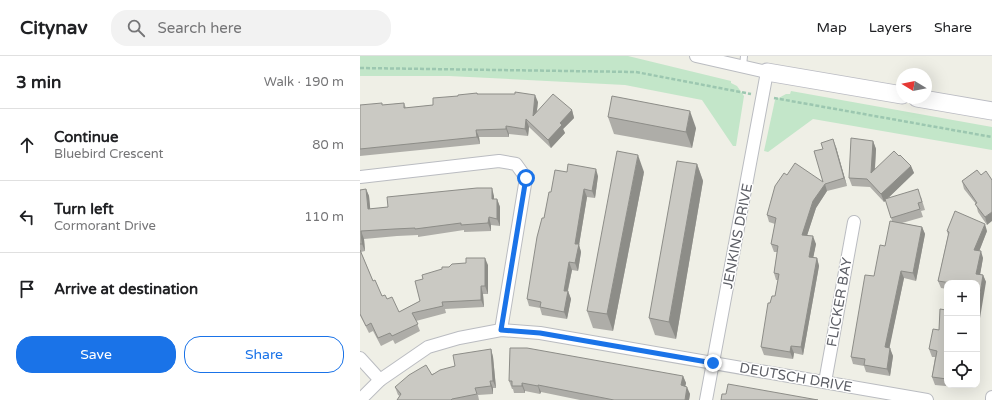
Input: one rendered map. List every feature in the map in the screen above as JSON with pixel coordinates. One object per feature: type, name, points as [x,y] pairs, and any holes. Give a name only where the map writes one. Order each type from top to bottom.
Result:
[{"type":"main road","points":[[767,72],[896,94]]},
{"type":"main road","points":[[932,101],[992,111]]},
{"type":"street","points":[[696,56],[743,61],[767,72]]},
{"type":"street","name":"JENKINS DRIVE","points":[[706,400],[767,72]]},
{"type":"street","points":[[360,177],[499,161],[516,164],[526,178],[501,330]]},
{"type":"street","name":"FLICKER BAY","points":[[825,382],[854,222]]},
{"type":"street","name":"DEUTSCH DRIVE","points":[[360,400],[380,380],[428,347],[460,338],[501,330],[540,333],[927,400]]},
{"type":"street","points":[[360,358],[380,380]]},
{"type":"path","points":[[360,68],[636,72],[744,93]]},
{"type":"path","points":[[774,98],[992,137]]},
{"type":"green space","points":[[360,56],[628,56],[731,81],[731,83],[737,86],[744,96],[736,146],[733,146],[702,100],[625,85],[449,76],[360,76]]},
{"type":"green space","points":[[791,91],[992,127],[992,150],[813,119],[768,152],[764,151],[775,100],[786,94],[790,94]]},
{"type":"building","points":[[515,92],[535,95],[533,116],[553,94],[572,110],[560,123],[562,125],[548,140],[526,119],[525,129],[506,126],[506,129],[476,130],[477,137],[360,149],[360,105],[404,103],[404,108],[433,105],[433,98],[477,93],[515,94]]},
{"type":"building","points":[[612,96],[690,111],[686,132],[608,117]]},
{"type":"building","points":[[851,138],[873,141],[871,173],[894,151],[911,166],[881,194],[867,179],[849,178]]},
{"type":"building","points":[[833,139],[844,178],[825,184],[813,201],[802,235],[813,236],[809,257],[817,258],[801,347],[791,346],[790,352],[761,347],[768,303],[770,303],[772,296],[775,296],[779,274],[774,273],[778,246],[771,244],[776,218],[767,215],[775,186],[784,173],[787,175],[795,163],[823,182],[814,151],[823,149],[821,143]]},
{"type":"building","points":[[617,151],[638,155],[607,314],[587,311]]},
{"type":"building","points":[[677,161],[697,164],[669,322],[649,318]]},
{"type":"building","points":[[568,164],[596,169],[592,191],[584,189],[575,244],[579,244],[575,263],[569,262],[564,291],[568,291],[564,312],[540,307],[541,302],[527,299],[537,237],[542,218],[544,218],[549,192],[551,192],[555,170],[567,172]]},
{"type":"building","points":[[977,170],[981,175],[986,171],[992,180],[992,212],[985,217],[975,204],[977,203],[962,181]]},
{"type":"building","points":[[477,188],[492,188],[492,199],[497,199],[497,219],[489,217],[488,223],[461,225],[461,223],[415,229],[361,231],[362,244],[360,244],[360,190],[366,189],[368,209],[388,207],[387,197]]},
{"type":"building","points":[[918,189],[922,202],[918,203],[920,209],[891,218],[885,199]]},
{"type":"building","points":[[955,211],[985,224],[974,250],[981,251],[976,274],[983,275],[980,294],[980,280],[938,281],[949,232],[947,231]]},
{"type":"building","points":[[890,221],[922,227],[913,273],[901,271],[885,347],[890,348],[887,369],[864,365],[865,359],[851,357],[865,275],[874,276],[880,245],[885,246]]},
{"type":"building","points":[[360,250],[373,281],[375,280],[382,296],[385,295],[387,299],[392,297],[399,312],[420,301],[415,281],[423,279],[422,275],[442,269],[442,267],[449,267],[452,264],[466,263],[466,258],[485,258],[485,286],[481,286],[481,300],[442,302],[443,306],[412,313],[418,324],[392,336],[390,333],[378,338],[371,323],[366,326],[360,314]]},
{"type":"building","points":[[940,309],[944,310],[944,379],[932,377],[937,351],[929,349],[933,329],[939,330]]},
{"type":"building","points":[[510,348],[527,348],[683,376],[681,385],[687,387],[685,400],[614,400],[538,385],[522,383],[522,386],[512,386],[512,381],[509,381]]},
{"type":"building","points":[[491,349],[493,381],[490,381],[491,386],[475,388],[477,394],[451,400],[397,400],[401,394],[395,387],[409,375],[426,365],[432,375],[440,370],[455,366],[453,355]]},
{"type":"building","points":[[728,384],[818,400],[721,400],[722,394],[726,394]]},
{"type":"route","points":[[526,178],[501,330],[540,333],[713,363]]}]
